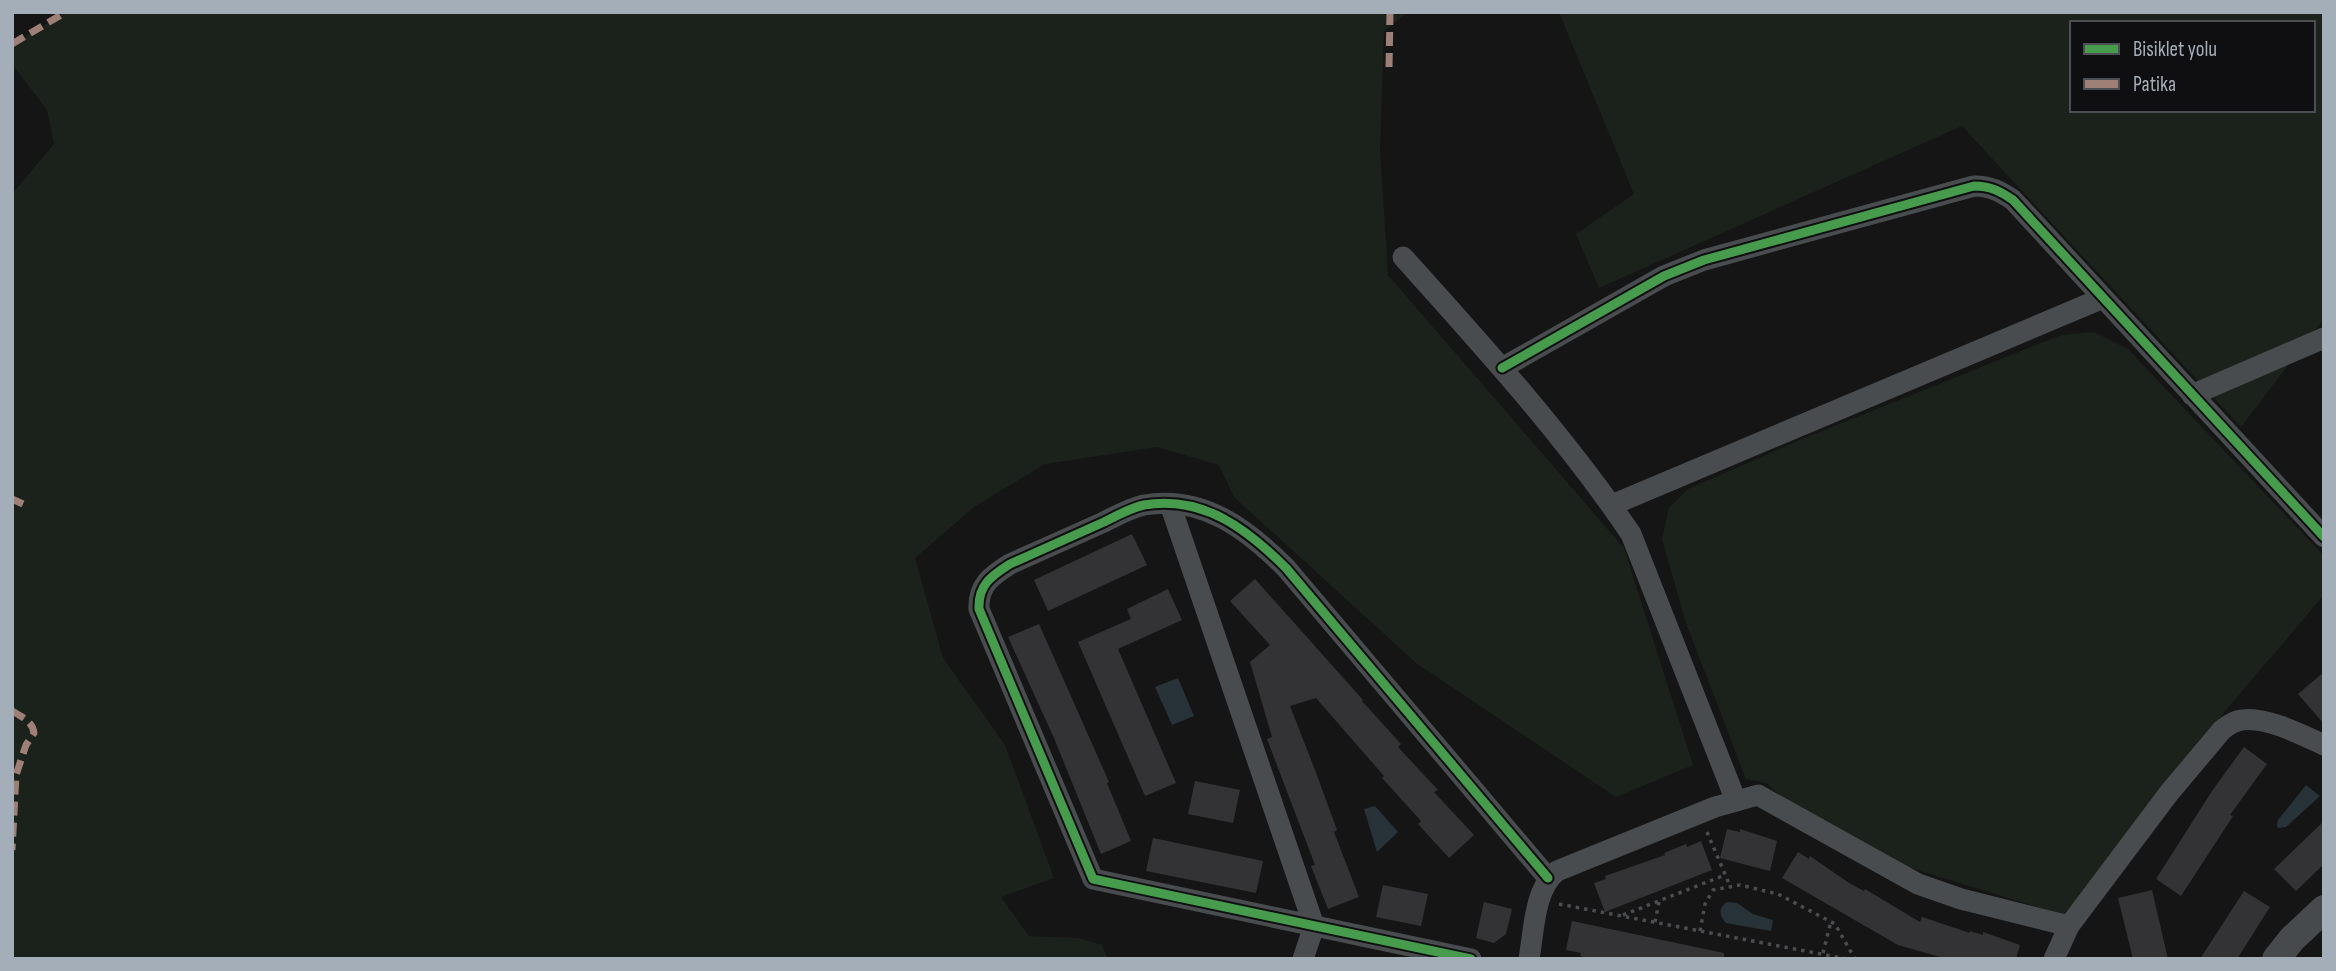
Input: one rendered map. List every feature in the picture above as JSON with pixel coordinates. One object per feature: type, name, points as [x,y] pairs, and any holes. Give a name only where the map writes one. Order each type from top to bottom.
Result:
[{"type":"street","points":[[1502,368],[1664,276],[1704,260],[1974,186],[1993,188],[2013,200],[2324,537]]},
{"type":"street","points":[[1403,257],[1502,368],[1612,505],[1631,534],[1737,801]]},
{"type":"street","points":[[1612,505],[2103,298]]},
{"type":"street","points":[[2193,395],[2324,338]]},
{"type":"street","points":[[1170,504],[1314,926],[1303,959]]},
{"type":"street","points":[[1471,959],[1093,879],[979,609],[978,597],[984,585],[994,574],[1010,564],[1140,506],[1170,504],[1199,509],[1226,519],[1256,538],[1276,558],[1548,878]]},
{"type":"street","points":[[2054,959],[2069,926],[2169,793],[2222,730],[2243,719],[2255,720],[2273,724],[2324,745]]},
{"type":"street","points":[[1529,959],[1542,889],[1548,878],[1557,871],[1715,807],[1758,795],[1897,874],[1936,891],[2069,926]]},
{"type":"street","points":[[2276,959],[2292,939],[2324,909]]},
{"type":"path","points":[[1707,832],[1730,886]]},
{"type":"path","points":[[1621,916],[1726,875]]},
{"type":"path","points":[[1700,931],[1707,897],[1713,890],[1730,886],[1762,889],[1778,894],[1835,924],[1855,959]]},
{"type":"path","points":[[1655,922],[1659,902]]},
{"type":"path","points":[[1559,904],[1847,959]]},
{"type":"path","points":[[1823,954],[1831,921]]},
{"type":"shaded area","points":[[66,12],[1408,12],[1384,31],[1380,148],[1388,275],[1624,548],[1693,765],[1616,797],[1416,663],[1234,497],[1219,465],[1157,447],[1045,464],[974,507],[915,558],[943,658],[1005,745],[1054,878],[1001,897],[1029,936],[1079,938],[1102,945],[1108,959],[12,959],[12,194],[54,144],[47,110],[12,64],[12,44]]},
{"type":"shaded area","points":[[1559,12],[2324,12],[2324,318],[2241,427],[1962,126],[1599,288],[1576,234],[1634,194]]},
{"type":"shaded area","points":[[2094,332],[2128,349],[2324,556],[2324,595],[2225,711],[2083,898],[2063,915],[1908,867],[1791,804],[1766,783],[1746,779],[1686,623],[1662,539],[1669,508],[1688,489],[1802,439],[2061,335]]},
{"type":"shaded area","points":[[1178,678],[1194,716],[1172,725],[1155,687]]},
{"type":"shaded area","points":[[2306,785],[2320,796],[2286,827],[2278,828],[2278,820]]},
{"type":"shaded area","points":[[1375,806],[1398,832],[1377,852],[1364,809]]},
{"type":"shaded area","points":[[1727,902],[1737,903],[1753,914],[1773,920],[1771,931],[1726,923],[1720,912]]},
{"type":"building","points":[[1132,534],[1147,565],[1048,611],[1034,580]]},
{"type":"building","points":[[1255,579],[1401,744],[1398,747],[1438,790],[1434,792],[1474,835],[1449,858],[1418,824],[1421,821],[1382,778],[1384,776],[1316,698],[1290,706],[1359,897],[1328,909],[1311,866],[1315,865],[1267,739],[1272,737],[1250,662],[1270,645],[1230,601]]},
{"type":"building","points":[[1168,589],[1182,620],[1118,649],[1176,783],[1145,796],[1078,642],[1131,619],[1127,609]]},
{"type":"building","points":[[1039,624],[1109,782],[1107,783],[1131,841],[1101,854],[1054,738],[1008,637]]},
{"type":"building","points":[[2324,672],[2324,724],[2298,694]]},
{"type":"building","points":[[2244,747],[2267,764],[2230,815],[2233,816],[2181,896],[2156,879],[2212,791]]},
{"type":"building","points":[[1195,781],[1240,790],[1233,823],[1188,814]]},
{"type":"building","points":[[2324,821],[2324,864],[2296,891],[2274,869]]},
{"type":"building","points":[[1727,829],[1740,832],[1740,829],[1777,841],[1770,871],[1720,858]]},
{"type":"building","points":[[1153,838],[1263,861],[1256,893],[1146,871]]},
{"type":"building","points":[[1701,841],[1712,870],[1605,912],[1594,883],[1606,879],[1605,876],[1665,855],[1664,853],[1686,844],[1687,847]]},
{"type":"building","points":[[1798,852],[1809,859],[1810,856],[1849,883],[1864,891],[1865,889],[1920,922],[1922,917],[1970,933],[1983,935],[1983,932],[2020,945],[2016,959],[1947,959],[1898,945],[1782,878]]},
{"type":"building","points":[[1383,885],[1428,894],[1421,926],[1376,917]]},
{"type":"building","points":[[2152,890],[2168,959],[2133,959],[2118,898]]},
{"type":"building","points":[[2244,891],[2270,907],[2237,959],[2200,959]]},
{"type":"building","points":[[1484,902],[1512,909],[1506,934],[1494,943],[1476,938]]},
{"type":"building","points":[[1572,921],[1724,953],[1724,959],[1593,959],[1580,956],[1581,953],[1566,950]]},
{"type":"marked path","points":[[12,44],[66,12]]},
{"type":"marked path","points":[[1389,67],[1390,12]]},
{"type":"marked path","points":[[12,499],[23,504]]},
{"type":"marked path","points":[[12,711],[29,723],[34,733],[26,745],[16,775],[12,850]]},
{"type":"cycle path","points":[[1502,368],[1664,276],[1704,260],[1974,186],[1985,187],[2013,200],[2324,537]]},
{"type":"cycle path","points":[[1471,959],[1093,879],[979,609],[983,587],[1010,564],[1139,506],[1165,503],[1186,505],[1223,518],[1256,540],[1286,568],[1548,878]]}]
